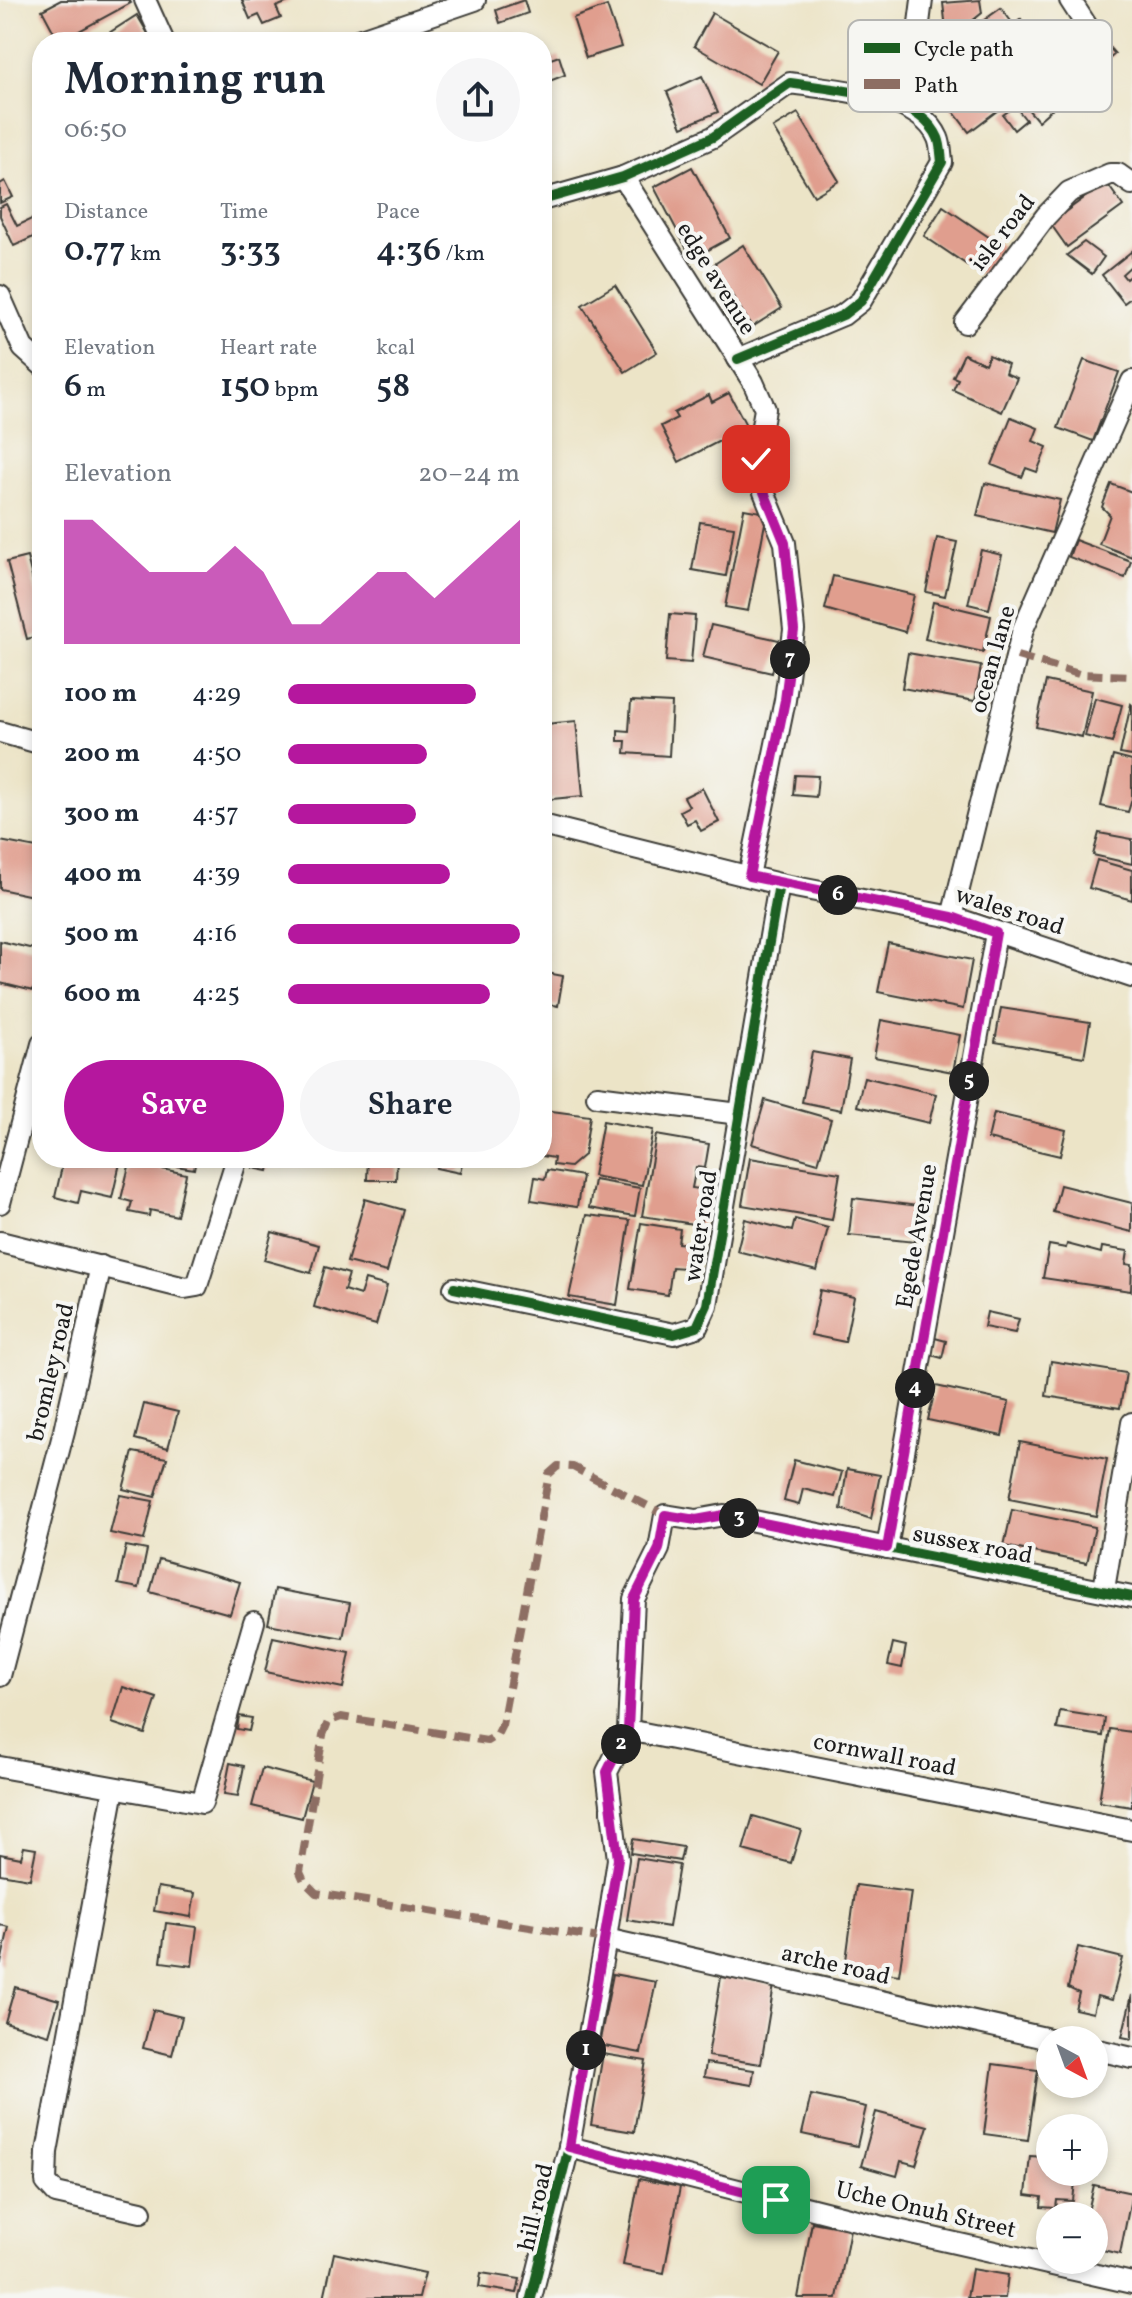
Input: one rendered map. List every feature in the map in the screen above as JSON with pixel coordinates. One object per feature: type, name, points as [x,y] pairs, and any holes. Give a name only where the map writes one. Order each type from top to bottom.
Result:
[{"type":"street","points":[[145,0],[159,32]]},
{"type":"street","points":[[381,32],[475,0]]},
{"type":"street","points":[[919,20],[922,0]]},
{"type":"street","points":[[1070,0],[1083,20]]},
{"type":"street","points":[[552,197],[623,177],[713,137],[790,83],[848,93]]},
{"type":"street","points":[[738,359],[843,315],[861,301],[942,162],[938,136],[911,112]]},
{"type":"street","name":"isle road","points":[[965,323],[1046,216],[1069,192],[1110,174],[1118,174],[1132,184]]},
{"type":"street","name":"edge avenue","points":[[623,177],[738,359],[765,409],[756,459],[764,492],[785,543],[794,630],[785,700],[749,876]]},
{"type":"street","points":[[0,296],[23,348],[32,356]]},
{"type":"street","name":"ocean lane","points":[[952,917],[1023,629],[1132,381]]},
{"type":"street","points":[[0,732],[32,741]]},
{"type":"street","name":"wales road","points":[[552,827],[779,884],[952,917],[1132,977]]},
{"type":"street","name":"water road","points":[[454,1288],[674,1334],[697,1327],[707,1305],[779,884]]},
{"type":"street","name":"Egede Avenue","points":[[887,1548],[996,933]]},
{"type":"street","points":[[0,1203],[32,1082]]},
{"type":"street","points":[[597,1096],[739,1114]]},
{"type":"street","points":[[0,1242],[185,1288],[197,1286],[234,1168]]},
{"type":"street","name":"bromley road","points":[[0,1676],[64,1431],[101,1266]]},
{"type":"street","points":[[1104,1589],[1132,1423]]},
{"type":"street","name":"sussex road","points":[[665,1515],[696,1520],[724,1515],[1132,1597]]},
{"type":"street","name":"hill road","points":[[531,2298],[569,2147],[618,1859],[607,1772],[628,1730],[634,1599],[659,1549],[665,1515]]},
{"type":"street","points":[[0,1767],[202,1803],[254,1622]]},
{"type":"street","name":"cornwall road","points":[[628,1730],[1132,1830]]},
{"type":"street","points":[[114,1789],[47,2152],[46,2182],[56,2193],[141,2212]]},
{"type":"street","name":"arche road","points":[[606,1939],[1036,2036]]},
{"type":"street","points":[[1108,2052],[1132,2058]]},
{"type":"street","name":"Uche Onuh Street","points":[[569,2147],[880,2226],[1132,2283]]},
{"type":"building","points":[[61,0],[129,0],[131,3],[77,32],[54,32],[42,10]]},
{"type":"building","points":[[242,0],[293,0],[276,7],[281,18],[264,25],[259,15],[250,19]]},
{"type":"building","points":[[524,0],[528,13],[500,23],[496,10]]},
{"type":"building","points":[[980,0],[982,13],[973,20],[945,20],[943,3]]},
{"type":"building","points":[[607,6],[621,47],[586,58],[573,18]]},
{"type":"building","points":[[1001,8],[1010,20],[984,20]]},
{"type":"building","points":[[712,13],[778,51],[759,84],[694,46]]},
{"type":"building","points":[[137,15],[147,32],[111,32]]},
{"type":"building","points":[[559,56],[565,75],[552,80],[552,58]]},
{"type":"building","points":[[702,76],[718,112],[682,127],[667,92]]},
{"type":"building","points":[[954,112],[995,112],[969,132]]},
{"type":"building","points":[[1020,112],[1026,120],[1014,130],[1003,115]]},
{"type":"building","points":[[1030,112],[1048,112],[1038,121]]},
{"type":"building","points":[[798,113],[839,181],[814,196],[773,128]]},
{"type":"building","points":[[692,167],[730,238],[692,259],[654,187]]},
{"type":"building","points":[[5,181],[13,197],[0,203],[0,184]]},
{"type":"building","points":[[1106,182],[1123,206],[1067,247],[1050,223]]},
{"type":"building","points":[[6,204],[17,226],[32,219],[32,238],[14,246],[0,216],[0,207]]},
{"type":"building","points":[[943,206],[1002,246],[982,275],[924,236]]},
{"type":"building","points":[[1084,242],[1104,257],[1092,274],[1067,255]]},
{"type":"building","points":[[743,245],[782,308],[752,327],[713,265]]},
{"type":"building","points":[[1132,251],[1132,265],[1122,274],[1126,279],[1132,274],[1132,297],[1124,303],[1102,275]]},
{"type":"building","points":[[615,285],[657,352],[625,372],[582,305]]},
{"type":"building","points":[[964,354],[985,364],[989,355],[1008,364],[1005,373],[1017,378],[1002,412],[953,390],[958,379],[953,377]]},
{"type":"building","points":[[1084,360],[1119,372],[1093,441],[1058,428]]},
{"type":"building","points":[[729,393],[747,427],[679,462],[661,426],[677,418],[674,413],[709,395],[712,402]]},
{"type":"building","points":[[1011,417],[1038,428],[1033,441],[1047,447],[1037,472],[1026,468],[1022,477],[992,465]]},
{"type":"building","points":[[985,483],[1060,500],[1052,533],[977,516]]},
{"type":"building","points":[[1111,484],[1132,492],[1132,557],[1099,544],[1110,515],[1102,507]]},
{"type":"building","points":[[744,509],[767,513],[748,611],[725,607]]},
{"type":"building","points":[[700,522],[734,527],[726,576],[692,570]]},
{"type":"building","points":[[937,538],[957,542],[945,596],[926,592]]},
{"type":"building","points":[[1075,540],[1131,561],[1125,578],[1069,557]]},
{"type":"building","points":[[981,550],[1002,555],[989,609],[968,604]]},
{"type":"building","points":[[27,557],[32,577],[32,638],[27,639],[7,562]]},
{"type":"building","points":[[833,576],[914,595],[905,632],[825,609]]},
{"type":"building","points":[[933,602],[991,616],[983,652],[925,639]]},
{"type":"building","points":[[670,614],[695,616],[691,663],[666,661]]},
{"type":"building","points":[[711,625],[779,640],[772,673],[703,657]]},
{"type":"building","points":[[908,653],[981,666],[975,701],[902,688]]},
{"type":"building","points":[[1046,681],[1092,691],[1082,737],[1036,727]]},
{"type":"building","points":[[1095,698],[1122,705],[1112,743],[1085,736]]},
{"type":"building","points":[[631,701],[672,703],[669,756],[625,753],[626,741],[618,741],[618,730],[629,731]]},
{"type":"building","points":[[1132,705],[1132,756],[1120,754]]},
{"type":"building","points":[[576,721],[583,796],[552,799],[552,723]]},
{"type":"building","points":[[1113,756],[1132,761],[1132,799],[1128,812],[1101,806]]},
{"type":"building","points":[[795,775],[818,776],[816,797],[793,795]]},
{"type":"building","points":[[702,788],[719,822],[701,831],[695,820],[687,824],[680,811],[689,806],[684,797]]},
{"type":"building","points":[[1099,833],[1132,839],[1132,864],[1093,855]]},
{"type":"building","points":[[0,841],[32,847],[32,896],[0,889]]},
{"type":"building","points":[[1097,860],[1132,870],[1132,900],[1089,888]]},
{"type":"building","points":[[0,941],[32,949],[32,991],[0,983]]},
{"type":"building","points":[[888,943],[972,960],[963,1009],[878,992]]},
{"type":"building","points":[[552,974],[563,976],[558,1006],[552,1005]]},
{"type":"building","points":[[1001,1008],[1090,1022],[1084,1057],[995,1042]]},
{"type":"building","points":[[881,1020],[960,1035],[953,1072],[874,1057]]},
{"type":"building","points":[[812,1052],[850,1059],[841,1110],[802,1102]]},
{"type":"building","points":[[864,1077],[936,1094],[929,1123],[857,1106]]},
{"type":"building","points":[[765,1100],[831,1119],[818,1163],[752,1144]]},
{"type":"building","points":[[552,1111],[590,1116],[584,1155],[570,1167],[553,1165]]},
{"type":"building","points":[[994,1113],[1066,1130],[1060,1156],[988,1139]]},
{"type":"building","points":[[603,1121],[653,1130],[642,1185],[593,1176]]},
{"type":"building","points":[[656,1135],[709,1144],[705,1168],[696,1167],[692,1188],[706,1190],[700,1225],[642,1216]]},
{"type":"building","points":[[750,1158],[840,1173],[832,1220],[742,1205]]},
{"type":"building","points":[[62,1168],[119,1168],[112,1198],[81,1191],[78,1203],[55,1197]]},
{"type":"building","points":[[129,1168],[158,1168],[186,1174],[177,1216],[150,1210],[149,1216],[129,1212],[132,1202],[121,1199]]},
{"type":"building","points":[[368,1168],[397,1168],[396,1180],[367,1180]]},
{"type":"building","points":[[436,1168],[461,1168],[460,1173]]},
{"type":"building","points":[[547,1170],[582,1176],[577,1207],[531,1200],[535,1177],[545,1179]]},
{"type":"building","points":[[594,1180],[640,1188],[635,1216],[589,1208]]},
{"type":"building","points":[[1060,1185],[1132,1203],[1132,1232],[1053,1212]]},
{"type":"building","points":[[853,1198],[919,1206],[915,1242],[849,1235]]},
{"type":"building","points":[[365,1199],[404,1210],[387,1272],[347,1262]]},
{"type":"building","points":[[587,1215],[630,1220],[617,1305],[569,1297]]},
{"type":"building","points":[[745,1219],[792,1231],[795,1219],[828,1228],[817,1271],[737,1251]]},
{"type":"building","points":[[641,1223],[680,1229],[678,1243],[689,1244],[685,1268],[672,1267],[668,1295],[630,1289]]},
{"type":"building","points":[[272,1232],[319,1245],[311,1273],[264,1260]]},
{"type":"building","points":[[1067,1244],[1101,1253],[1102,1247],[1128,1251],[1126,1264],[1132,1265],[1131,1291],[1043,1278],[1049,1245],[1066,1248]]},
{"type":"building","points":[[325,1267],[349,1274],[344,1290],[360,1295],[365,1280],[387,1286],[376,1325],[314,1307]]},
{"type":"building","points":[[820,1290],[854,1297],[845,1342],[811,1335]]},
{"type":"building","points":[[987,1312],[1019,1319],[1015,1333],[984,1327]]},
{"type":"building","points":[[935,1338],[946,1341],[942,1358],[931,1355]]},
{"type":"building","points":[[1051,1361],[1126,1373],[1120,1408],[1046,1396]]},
{"type":"building","points":[[936,1386],[1009,1402],[1002,1436],[928,1420]]},
{"type":"building","points":[[144,1404],[178,1412],[168,1448],[135,1439]]},
{"type":"building","points":[[1020,1442],[1107,1459],[1096,1516],[1009,1499]]},
{"type":"building","points":[[133,1452],[167,1458],[155,1497],[123,1489]]},
{"type":"building","points":[[794,1460],[842,1472],[835,1497],[803,1489],[799,1505],[784,1501]]},
{"type":"building","points":[[847,1469],[880,1475],[871,1519],[841,1509]]},
{"type":"building","points":[[120,1495],[153,1501],[144,1540],[110,1533]]},
{"type":"building","points":[[1012,1510],[1095,1527],[1087,1563],[1004,1546]]},
{"type":"building","points":[[126,1546],[147,1550],[139,1588],[118,1584]]},
{"type":"building","points":[[159,1559],[240,1582],[230,1614],[150,1592]]},
{"type":"building","points":[[275,1589],[350,1603],[343,1638],[268,1624]]},
{"type":"building","points":[[273,1637],[350,1653],[343,1688],[265,1672]]},
{"type":"building","points":[[893,1643],[906,1646],[902,1668],[888,1665]]},
{"type":"building","points":[[123,1687],[157,1698],[145,1734],[112,1723]]},
{"type":"building","points":[[1060,1711],[1105,1718],[1103,1736],[1057,1729]]},
{"type":"building","points":[[239,1716],[252,1718],[249,1731],[237,1729]]},
{"type":"building","points":[[1110,1729],[1132,1732],[1132,1807],[1099,1802]]},
{"type":"building","points":[[230,1763],[244,1766],[238,1796],[224,1794]]},
{"type":"building","points":[[262,1768],[312,1781],[302,1818],[252,1806]]},
{"type":"building","points":[[753,1816],[801,1830],[791,1863],[743,1850]]},
{"type":"building","points":[[633,1839],[683,1847],[680,1861],[631,1853]]},
{"type":"building","points":[[24,1847],[36,1849],[30,1879],[0,1874],[0,1854],[21,1858]]},
{"type":"building","points":[[637,1858],[679,1865],[669,1927],[627,1920]]},
{"type":"building","points":[[856,1885],[911,1892],[899,1975],[845,1968]]},
{"type":"building","points":[[158,1887],[195,1893],[191,1917],[154,1911]]},
{"type":"building","points":[[166,1923],[197,1927],[192,1966],[161,1962]]},
{"type":"building","points":[[0,1925],[9,1927],[1,1963],[0,1963]]},
{"type":"building","points":[[1078,1947],[1123,1958],[1112,2000],[1097,1996],[1093,2013],[1075,2009],[1079,1993],[1068,1988]]},
{"type":"building","points":[[613,1974],[656,1982],[641,2053],[599,2045]]},
{"type":"building","points":[[721,1977],[774,1985],[761,2064],[708,2056]]},
{"type":"building","points":[[15,1987],[59,2000],[49,2035],[5,2022]]},
{"type":"building","points":[[1132,1995],[1132,2039],[1122,2037]]},
{"type":"building","points":[[153,2010],[182,2017],[172,2055],[143,2048]]},
{"type":"building","points":[[603,2054],[646,2061],[634,2132],[591,2125]]},
{"type":"building","points":[[706,2063],[754,2070],[752,2085],[704,2077]]},
{"type":"building","points":[[993,2064],[1036,2070],[1028,2140],[984,2134]]},
{"type":"building","points":[[811,2095],[866,2107],[857,2146],[802,2134]]},
{"type":"building","points":[[876,2112],[928,2126],[916,2165],[901,2161],[897,2176],[861,2166]]},
{"type":"building","points":[[1030,2156],[1036,2156],[1036,2186],[1075,2186],[1073,2201],[1042,2202],[1042,2197],[1026,2195]]},
{"type":"building","points":[[639,2179],[680,2187],[664,2273],[623,2265]]},
{"type":"building","points":[[1094,2186],[1132,2193],[1120,2254],[1108,2251],[1108,2202],[1090,2202]]},
{"type":"building","points":[[812,2222],[850,2229],[837,2298],[798,2298]]},
{"type":"building","points":[[334,2253],[425,2273],[419,2298],[324,2298]]},
{"type":"building","points":[[972,2269],[1008,2275],[1005,2298],[967,2298]]},
{"type":"building","points":[[481,2273],[520,2279],[517,2293],[479,2287]]},
{"type":"marked path","points":[[1017,656],[1079,674],[1132,676]]},
{"type":"marked path","points":[[606,1939],[316,1893],[300,1872],[323,1735],[328,1722],[341,1717],[487,1741],[497,1735],[502,1725],[549,1474],[558,1466],[573,1467],[665,1515]]},
{"type":"cycle path","points":[[552,197],[623,177],[713,137],[790,83],[848,92]]},
{"type":"cycle path","points":[[738,359],[843,315],[861,301],[942,162],[938,138],[928,123],[914,112]]},
{"type":"cycle path","points":[[454,1288],[674,1334],[697,1327],[707,1305],[779,884]]},
{"type":"cycle path","points":[[531,2298],[569,2147],[618,1859],[607,1772],[628,1730],[634,1599],[659,1549],[665,1515],[696,1520],[724,1515],[1132,1597]]},
{"type":"route","points":[[756,459],[764,492],[777,516],[785,543],[786,577],[794,630],[785,700],[749,876],[952,917],[996,933],[887,1548],[724,1515],[696,1520],[665,1515],[659,1549],[634,1599],[628,1730],[607,1772],[618,1859],[569,2147],[776,2200]]}]
